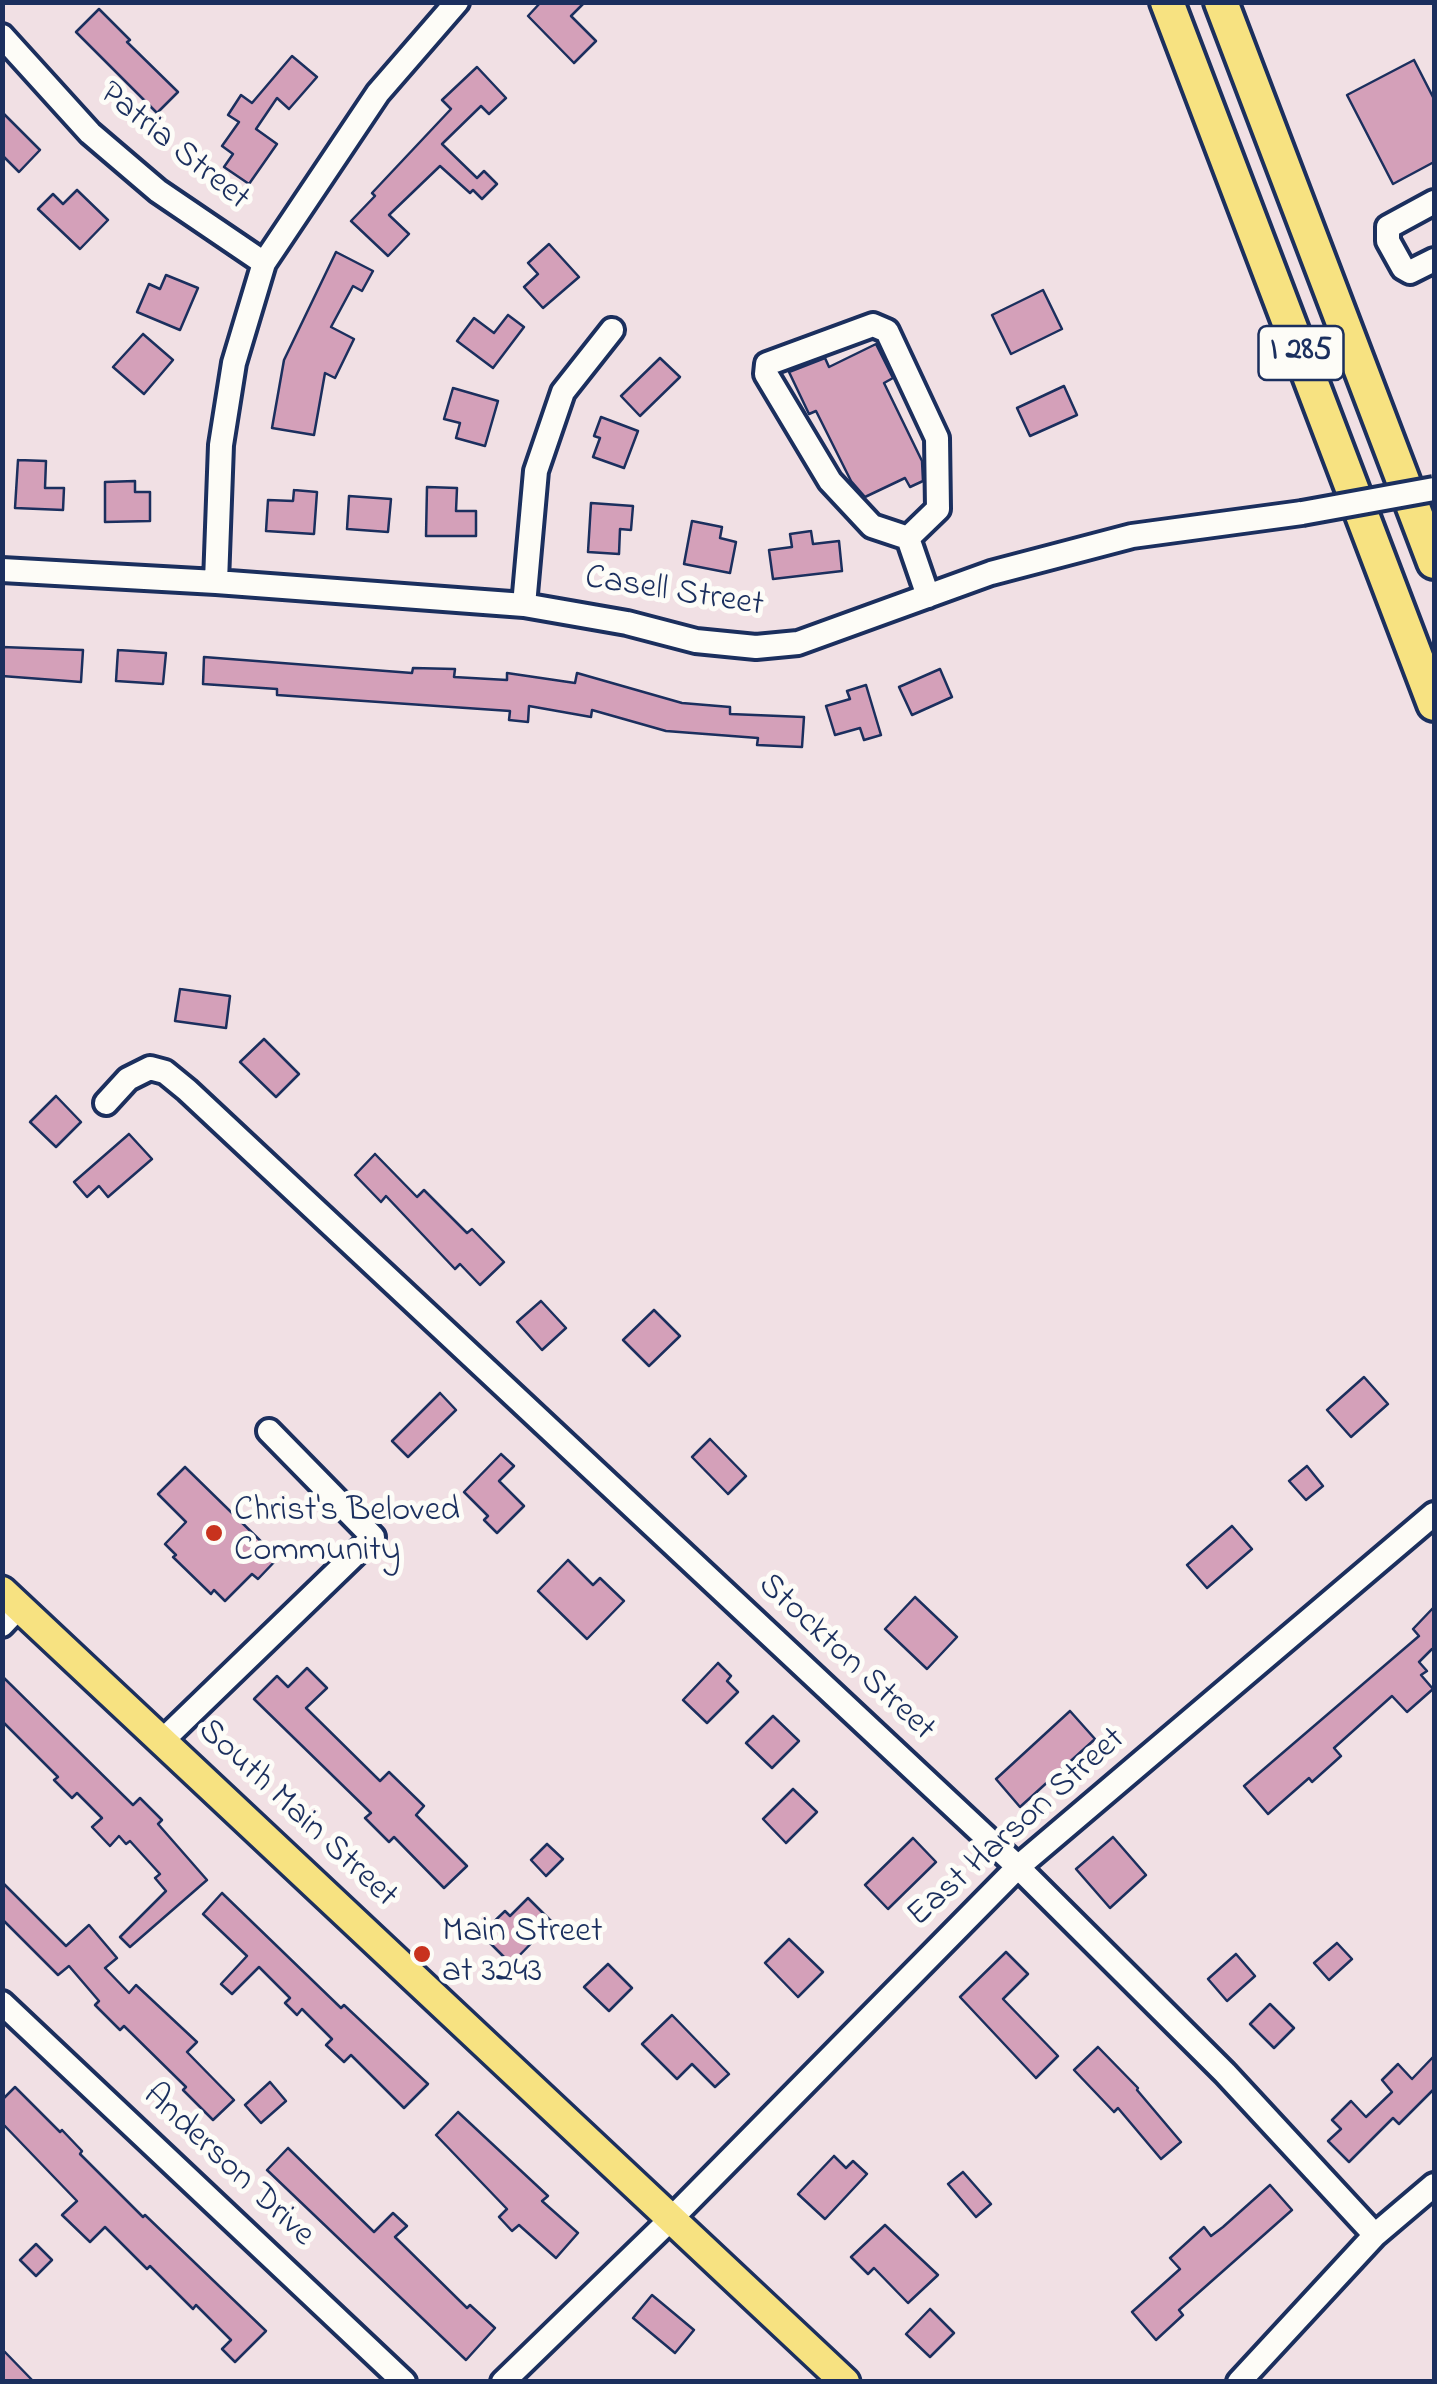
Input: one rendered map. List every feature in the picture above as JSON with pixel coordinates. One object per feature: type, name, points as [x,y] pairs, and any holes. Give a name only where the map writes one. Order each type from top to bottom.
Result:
[{"type":"highway","name":"I 285","points":[[1168,2],[1434,704]]},
{"type":"highway","name":"I 285","points":[[1221,2],[1434,562]]},
{"type":"main road","name":"South Main Street","points":[[8,1608],[162,1740],[845,2382]]},
{"type":"street","points":[[216,582],[223,429],[234,364],[264,263],[378,93],[457,2]]},
{"type":"street","name":"Patria Street","points":[[3,36],[104,144],[158,190],[264,263]]},
{"type":"street","points":[[1434,202],[1388,227],[1388,241],[1403,268],[1410,272],[1434,260]]},
{"type":"street","points":[[874,326],[887,331],[937,438],[938,509],[908,538],[872,526],[830,481],[766,374],[767,364],[874,326]]},
{"type":"street","points":[[524,605],[536,471],[563,392],[612,330]]},
{"type":"street","name":"Casell Street","points":[[2,570],[524,605],[627,623],[696,641],[756,648],[798,643],[991,573],[1132,536],[1302,513],[1434,489]]},
{"type":"street","points":[[908,538],[928,596]]},
{"type":"street","name":"Stockton Street","points":[[106,1104],[128,1079],[150,1068],[164,1072],[1018,1867],[1225,2073],[1376,2236]]},
{"type":"street","points":[[162,1740],[374,1537],[268,1432]]},
{"type":"street","name":"East Harson Street","points":[[503,2382],[672,2219],[1018,1867],[1434,1514]]},
{"type":"street","name":"Anderson Drive","points":[[2,2003],[404,2382]]},
{"type":"street","points":[[1238,2382],[1376,2236],[1434,2185]]},
{"type":"building","points":[[541,2],[585,2],[571,16],[596,41],[574,63],[528,16]]},
{"type":"building","points":[[99,9],[178,92],[157,113],[76,32]]},
{"type":"building","points":[[292,56],[317,77],[289,109],[277,98],[256,129],[277,144],[249,184],[224,167],[233,154],[222,146],[239,122],[228,115],[241,95],[252,103]]},
{"type":"building","points":[[1414,60],[1434,99],[1434,162],[1393,184],[1347,95]]},
{"type":"building","points":[[477,67],[506,98],[489,114],[481,106],[442,144],[477,178],[484,171],[497,184],[482,199],[440,166],[389,215],[409,234],[388,256],[351,221],[451,109],[442,100]]},
{"type":"building","points":[[2,112],[40,150],[19,172],[2,155]]},
{"type":"building","points":[[77,190],[108,220],[80,249],[38,209],[53,194],[63,204]]},
{"type":"building","points":[[549,244],[579,277],[543,308],[524,287],[538,274],[528,263]]},
{"type":"building","points":[[336,252],[373,271],[362,291],[353,286],[331,327],[354,339],[335,378],[325,373],[314,435],[272,428],[284,360]]},
{"type":"building","points":[[166,275],[198,288],[180,330],[137,312],[149,284],[160,289]]},
{"type":"building","points":[[1043,290],[1062,329],[1011,354],[992,315]]},
{"type":"building","points":[[508,315],[524,327],[493,368],[457,341],[474,318],[494,333]]},
{"type":"building","points":[[143,334],[173,360],[144,394],[113,367]]},
{"type":"building","points":[[876,344],[893,378],[884,383],[922,461],[923,481],[910,487],[905,478],[865,497],[851,481],[816,411],[809,414],[789,372],[825,358],[829,367]]},
{"type":"building","points":[[660,358],[680,377],[640,416],[621,396]]},
{"type":"building","points":[[1064,386],[1077,415],[1030,436],[1017,408]]},
{"type":"building","points":[[453,388],[498,401],[485,446],[456,438],[460,423],[444,419]]},
{"type":"building","points":[[601,417],[638,431],[624,468],[593,457],[600,438],[594,436]]},
{"type":"building","points":[[18,460],[46,461],[45,488],[64,488],[63,510],[15,508]]},
{"type":"building","points":[[135,481],[135,492],[150,492],[150,521],[105,522],[105,482]]},
{"type":"building","points":[[427,487],[457,488],[456,511],[476,511],[476,536],[426,536]]},
{"type":"building","points":[[294,490],[317,492],[314,534],[266,531],[268,500],[293,501]]},
{"type":"building","points":[[349,496],[391,499],[388,532],[347,529]]},
{"type":"building","points":[[591,503],[633,506],[631,530],[620,529],[619,554],[588,552]]},
{"type":"building","points":[[692,521],[722,527],[720,538],[736,542],[730,573],[684,564]]},
{"type":"building","points":[[811,531],[813,544],[839,541],[842,571],[773,579],[769,550],[792,547],[790,534]]},
{"type":"building","points":[[2,647],[83,650],[81,682],[2,676]]},
{"type":"building","points":[[118,650],[166,653],[163,684],[116,681]]},
{"type":"building","points":[[204,657],[412,673],[413,668],[455,669],[454,677],[507,680],[507,673],[575,683],[577,673],[682,703],[730,707],[730,714],[804,717],[802,747],[757,745],[758,738],[666,731],[592,710],[591,717],[529,706],[528,722],[509,720],[510,711],[277,695],[277,689],[203,684]]},
{"type":"building","points":[[940,669],[952,697],[912,715],[899,687]]},
{"type":"building","points":[[866,685],[881,735],[864,740],[860,728],[835,735],[826,706],[850,699],[847,691]]},
{"type":"building","points":[[180,989],[230,996],[226,1028],[175,1021]]},
{"type":"building","points":[[264,1039],[299,1074],[276,1097],[240,1062]]},
{"type":"building","points":[[56,1096],[81,1122],[56,1147],[30,1122]]},
{"type":"building","points":[[129,1134],[152,1159],[108,1197],[99,1186],[87,1197],[74,1182]]},
{"type":"building","points":[[375,1154],[417,1197],[424,1190],[467,1233],[472,1229],[504,1262],[480,1285],[460,1264],[455,1269],[386,1196],[381,1202],[355,1175]]},
{"type":"building","points":[[541,1301],[566,1328],[542,1350],[517,1322]]},
{"type":"building","points":[[654,1310],[680,1336],[649,1366],[623,1340]]},
{"type":"building","points":[[1364,1377],[1388,1404],[1351,1437],[1327,1410]]},
{"type":"building","points":[[440,1393],[456,1410],[408,1457],[392,1441]]},
{"type":"building","points":[[710,1439],[746,1476],[728,1494],[692,1457]]},
{"type":"building","points":[[501,1454],[514,1466],[499,1481],[524,1506],[497,1533],[484,1520],[488,1516],[464,1492]]},
{"type":"building","points":[[1307,1466],[1323,1486],[1306,1500],[1289,1481]]},
{"type":"building","name":"Christ's Beloved Community","points":[[185,1467],[278,1558],[258,1579],[252,1574],[225,1601],[214,1590],[211,1594],[165,1544],[186,1522],[158,1494]]},
{"type":"building","points":[[1232,1526],[1252,1549],[1207,1588],[1187,1565]]},
{"type":"building","points":[[568,1560],[593,1585],[600,1578],[624,1601],[587,1639],[538,1591]]},
{"type":"building","points":[[915,1597],[957,1637],[927,1669],[885,1629]]},
{"type":"building","points":[[1434,1607],[1434,1651],[1419,1662],[1427,1671],[1421,1675],[1433,1689],[1407,1712],[1392,1696],[1334,1748],[1341,1756],[1268,1814],[1244,1786],[1419,1636],[1413,1629]]},
{"type":"building","points":[[718,1663],[731,1676],[727,1681],[738,1692],[707,1723],[683,1700]]},
{"type":"building","points":[[307,1668],[327,1688],[306,1708],[380,1781],[389,1772],[424,1806],[416,1815],[467,1866],[444,1888],[394,1837],[389,1842],[365,1818],[371,1813],[254,1699],[277,1676],[288,1687]]},
{"type":"building","points":[[2,1676],[133,1805],[140,1798],[162,1820],[158,1824],[207,1880],[130,1947],[120,1937],[166,1891],[155,1878],[160,1874],[130,1841],[126,1844],[119,1836],[110,1846],[92,1827],[102,1818],[77,1793],[72,1798],[54,1780],[58,1777],[2,1721]]},
{"type":"building","points":[[1070,1711],[1095,1739],[1020,1807],[996,1779]]},
{"type":"building","points":[[773,1716],[799,1741],[772,1768],[746,1743]]},
{"type":"building","points":[[793,1789],[817,1812],[786,1843],[763,1819]]},
{"type":"building","points":[[1113,1837],[1146,1875],[1110,1908],[1076,1869]]},
{"type":"building","points":[[913,1838],[936,1862],[888,1909],[865,1885]]},
{"type":"building","points":[[547,1844],[563,1859],[546,1876],[531,1860]]},
{"type":"building","points":[[2,1882],[66,1946],[89,1925],[117,1958],[105,1968],[129,1993],[136,1985],[197,2042],[187,2052],[234,2100],[213,2120],[183,2090],[186,2087],[124,2026],[120,2030],[95,2005],[99,2001],[69,1966],[58,1975],[2,1919]]},
{"type":"building","points":[[222,1893],[341,2008],[344,2005],[428,2084],[404,2108],[351,2055],[344,2062],[326,2045],[332,2039],[302,2009],[297,2015],[285,2003],[290,1998],[259,1967],[232,1994],[221,1984],[247,1956],[203,1914]]},
{"type":"building","points":[[528,1898],[552,1922],[511,1964],[481,1934],[505,1911],[510,1916]]},
{"type":"building","points":[[789,1939],[823,1972],[798,1997],[765,1963]]},
{"type":"building","points":[[1337,1943],[1352,1959],[1329,1980],[1314,1963]]},
{"type":"building","points":[[1006,1952],[1028,1974],[1003,1999],[1058,2056],[1036,2078],[960,1997]]},
{"type":"building","points":[[1236,1954],[1255,1976],[1227,2001],[1208,1979]]},
{"type":"building","points":[[608,1964],[632,1988],[609,2011],[584,1987]]},
{"type":"building","points":[[1270,2004],[1294,2028],[1274,2048],[1250,2024]]},
{"type":"building","points":[[672,2015],[729,2074],[715,2087],[692,2064],[677,2079],[642,2044]]},
{"type":"building","points":[[1098,2047],[1138,2088],[1181,2142],[1161,2159],[1118,2108],[1114,2112],[1074,2070]]},
{"type":"building","points":[[1434,2056],[1434,2089],[1399,2124],[1393,2118],[1349,2162],[1328,2141],[1341,2129],[1332,2120],[1351,2101],[1366,2117],[1392,2092],[1382,2080],[1398,2064],[1412,2079]]},
{"type":"building","points":[[270,2082],[286,2101],[261,2123],[245,2105]]},
{"type":"building","points":[[15,2087],[62,2130],[82,2151],[80,2154],[143,2217],[266,2331],[235,2362],[222,2349],[231,2340],[150,2266],[147,2269],[105,2227],[90,2242],[62,2215],[77,2201],[2,2123],[2,2100]]},
{"type":"building","points":[[458,2112],[548,2196],[542,2201],[578,2233],[556,2258],[519,2225],[512,2231],[499,2217],[507,2209],[436,2135]]},
{"type":"building","points":[[288,2148],[374,2232],[393,2213],[407,2226],[395,2237],[467,2308],[470,2305],[495,2328],[466,2360],[267,2170]]},
{"type":"building","points":[[834,2156],[846,2168],[853,2161],[867,2174],[825,2219],[798,2194]]},
{"type":"building","points":[[963,2172],[991,2204],[976,2217],[948,2184]]},
{"type":"building","points":[[1270,2185],[1292,2210],[1179,2310],[1183,2315],[1156,2340],[1132,2312],[1180,2269],[1170,2258],[1204,2227],[1211,2236]]},
{"type":"building","points":[[885,2225],[938,2275],[908,2303],[874,2268],[868,2274],[851,2257]]},
{"type":"building","points":[[36,2244],[52,2260],[36,2276],[20,2260]]},
{"type":"building","points":[[652,2295],[694,2330],[675,2353],[633,2318]]},
{"type":"building","points":[[930,2309],[954,2333],[930,2357],[906,2334]]},
{"type":"building","points":[[2,2349],[34,2382],[2,2382]]},
{"type":"place","name":"Christ's Beloved Community","points":[[214,1533]]},
{"type":"place","name":"Main Street at 3243","points":[[422,1954]]}]
